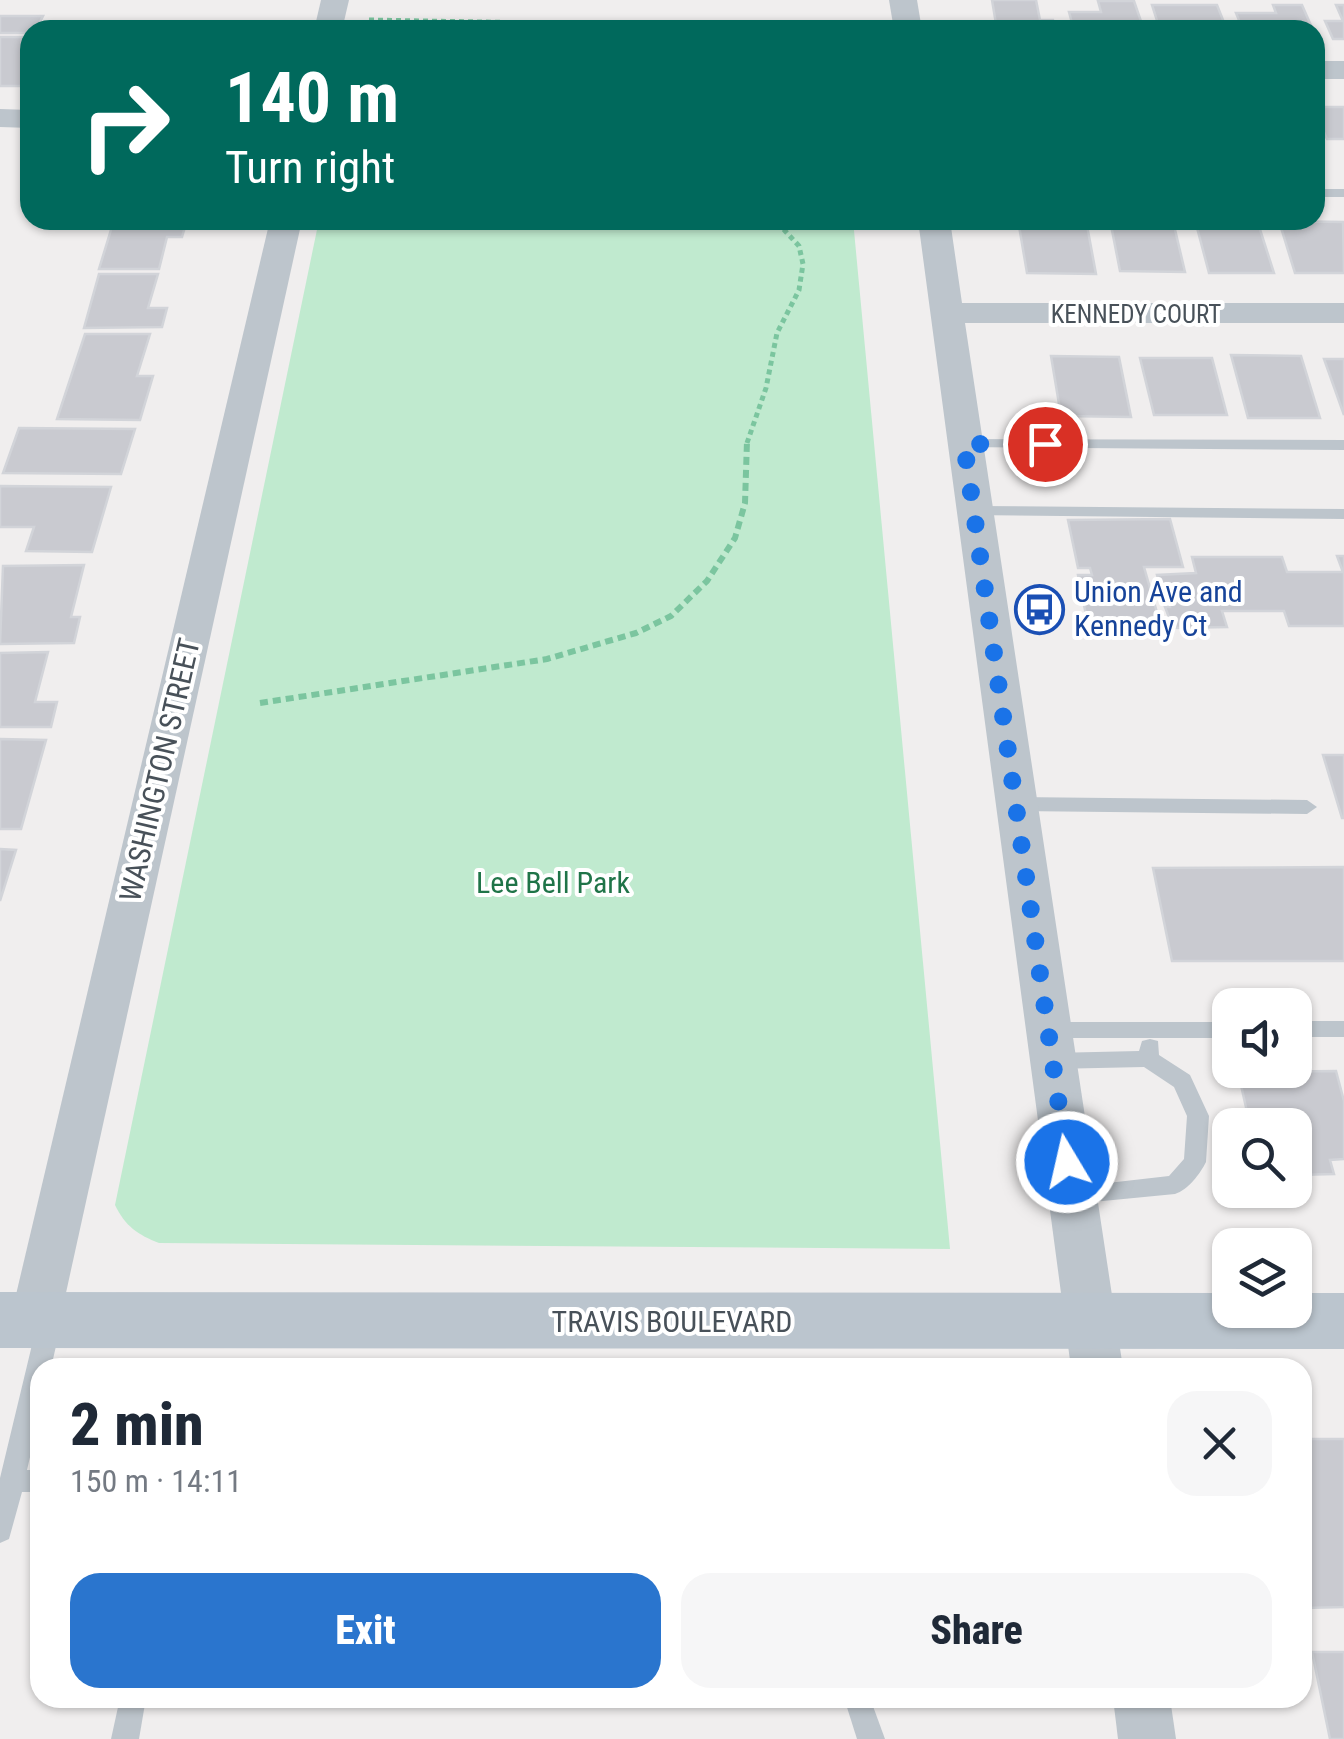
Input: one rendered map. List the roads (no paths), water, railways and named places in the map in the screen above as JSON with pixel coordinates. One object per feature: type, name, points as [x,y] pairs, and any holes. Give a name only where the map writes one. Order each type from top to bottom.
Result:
[{"type":"main road","name":"TRAVIS BOULEVARD","points":[[28,1320],[1094,1345],[1344,1321]]},
{"type":"street","name":"WASHINGTON STREET","points":[[28,1320],[284,230]]},
{"type":"street","points":[[935,230],[1094,1345]]},
{"type":"street","name":"KENNEDY COURT","points":[[946,313],[1338,315]]},
{"type":"street","points":[[1143,1708],[1147,1739]]},
{"type":"lane","points":[[964,444],[1344,445]]},
{"type":"lane","points":[[974,511],[1344,514]]},
{"type":"lane","points":[[1014,804],[1307,807]]},
{"type":"lane","points":[[1312,1030],[1344,1029]]},
{"type":"lane","points":[[1050,1045],[1146,1031],[1212,1030]]},
{"type":"lane","points":[[1146,1031],[1148,1058]]},
{"type":"lane","points":[[1050,1045],[1148,1058],[1182,1081],[1198,1116],[1195,1162],[1175,1185],[1072,1195]]},
{"type":"lane","points":[[0,1531],[12,1481],[28,1320]]},
{"type":"lane","points":[[12,1481],[30,1481]]},
{"type":"lane","points":[[125,1739],[131,1708]]},
{"type":"lane","points":[[860,1708],[871,1739]]},
{"type":"place","name":"Union Ave and Kennedy Ct","points":[[1039,609]]},
{"type":"park label","name":"Lee Bell Park","points":[[553,883]]}]
